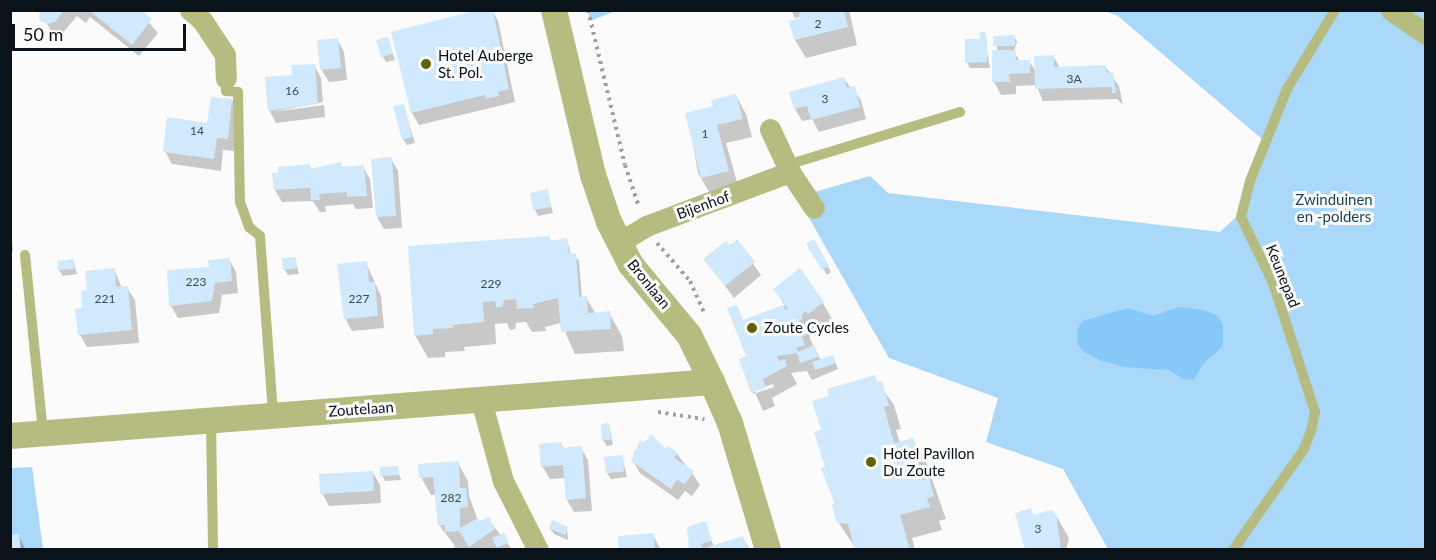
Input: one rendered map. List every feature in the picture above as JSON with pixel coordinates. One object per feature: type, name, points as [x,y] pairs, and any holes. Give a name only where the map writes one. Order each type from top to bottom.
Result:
[{"type":"street","points":[[190,10],[202,20],[225,55],[226,78]]},
{"type":"street","name":"Bronlaan","points":[[554,10],[593,175],[618,243],[689,335],[730,423],[768,549]]},
{"type":"street","points":[[1391,10],[1425,34]]},
{"type":"street","points":[[770,129],[788,169],[814,208]]},
{"type":"street","name":"Bijenhof","points":[[618,243],[646,225],[788,169]]},
{"type":"street","name":"Zoutelaan","points":[[10,436],[712,382]]},
{"type":"street","points":[[481,400],[504,481],[538,549]]},
{"type":"lane","name":"Keunepad","points":[[1233,549],[1304,448],[1315,412],[1274,284],[1240,217],[1250,181],[1287,89],[1335,10]]},
{"type":"lane","points":[[226,78],[226,91],[238,92],[240,202],[249,227],[260,236],[273,416]]},
{"type":"lane","points":[[788,169],[960,112]]},
{"type":"lane","points":[[25,255],[43,433]]},
{"type":"lane","points":[[211,420],[213,549]]},
{"type":"green space","points":[[588,10],[615,10],[615,11],[590,21]]},
{"type":"green space","name":"Zwinduinen en -polders","points":[[1105,11],[1425,11],[1425,549],[1108,549],[1063,469],[986,442],[998,398],[889,358],[797,197],[870,176],[888,193],[1220,232],[1236,217],[1262,139],[1118,16]]},
{"type":"green space","points":[[32,467],[43,549],[11,550],[11,468]]},
{"type":"shaded area","points":[[1178,307],[1204,310],[1218,316],[1223,325],[1223,346],[1202,365],[1194,380],[1183,379],[1169,370],[1123,367],[1100,360],[1083,351],[1078,344],[1077,331],[1082,321],[1128,308],[1153,316]]},
{"type":"building","points":[[40,10],[64,10],[55,22],[47,24],[39,20]]},
{"type":"building","points":[[89,10],[141,10],[152,19],[132,45]]},
{"type":"building","points":[[478,10],[493,10],[509,89],[498,92],[499,96],[486,99],[485,95],[411,113],[391,32]]},
{"type":"building","points":[[799,10],[844,10],[848,27],[794,40],[789,21],[800,18]]},
{"type":"building","points":[[980,32],[985,32],[987,39],[987,62],[965,63],[965,39],[980,39]]},
{"type":"building","points":[[1015,35],[1015,46],[993,46],[993,36]]},
{"type":"building","points":[[388,37],[393,54],[381,57],[376,40]]},
{"type":"building","points":[[338,38],[341,68],[320,70],[317,40]]},
{"type":"building","points":[[992,50],[1016,50],[1016,60],[1030,60],[1030,73],[1009,74],[1010,82],[992,82]]},
{"type":"building","points":[[1054,55],[1054,67],[1106,65],[1107,73],[1113,72],[1116,93],[1112,93],[1112,87],[1035,89],[1034,56]]},
{"type":"building","points":[[315,64],[318,104],[268,111],[265,77],[292,75],[291,65]]},
{"type":"building","points":[[844,77],[847,88],[855,86],[860,107],[811,120],[807,106],[794,109],[789,92]]},
{"type":"building","points":[[736,94],[743,119],[717,125],[729,171],[701,178],[685,113],[713,106],[711,100]]},
{"type":"building","points":[[211,97],[232,99],[228,139],[217,138],[214,159],[163,152],[167,117],[207,123]]},
{"type":"building","points":[[404,104],[412,137],[402,140],[393,106]]},
{"type":"building","points":[[392,157],[396,216],[376,217],[371,159]]},
{"type":"building","points":[[341,162],[341,167],[364,165],[367,196],[347,197],[347,192],[319,194],[320,200],[311,200],[310,188],[274,190],[272,173],[278,173],[278,167],[310,164],[310,169]]},
{"type":"building","points":[[548,189],[551,207],[533,210],[530,193]]},
{"type":"building","points":[[550,236],[550,241],[567,238],[569,253],[576,253],[579,297],[587,296],[588,313],[610,311],[611,329],[561,332],[558,298],[533,304],[534,308],[517,309],[516,299],[504,300],[502,307],[496,307],[495,301],[483,302],[484,322],[452,325],[453,328],[433,329],[433,334],[414,336],[408,246]]},
{"type":"building","points":[[737,239],[755,262],[725,286],[703,259],[726,241],[730,246]]},
{"type":"building","points":[[814,239],[829,266],[822,270],[806,244]]},
{"type":"building","points":[[296,257],[297,268],[283,270],[282,258]]},
{"type":"building","points":[[230,258],[232,281],[215,283],[212,301],[169,306],[167,270],[209,267],[208,260]]},
{"type":"building","points":[[73,259],[74,269],[58,270],[57,261]]},
{"type":"building","points":[[367,261],[369,282],[375,282],[378,316],[344,319],[337,264]]},
{"type":"building","points":[[115,268],[116,287],[128,286],[132,330],[78,335],[75,309],[82,308],[81,291],[87,290],[85,271]]},
{"type":"building","points":[[800,268],[824,302],[808,314],[806,311],[801,315],[803,318],[799,322],[808,333],[802,337],[805,345],[796,348],[798,352],[814,345],[818,357],[800,363],[797,353],[777,356],[778,361],[785,359],[787,366],[763,379],[766,388],[751,393],[739,359],[746,356],[727,308],[737,305],[743,320],[783,305],[785,310],[788,308],[773,289]]},
{"type":"building","points":[[833,355],[836,363],[815,370],[812,362]]},
{"type":"building","name":"Hotel Pavillon Du Zoute","points":[[875,375],[877,382],[882,381],[889,406],[884,407],[894,443],[913,438],[922,480],[929,478],[934,496],[927,498],[930,507],[900,515],[910,550],[855,550],[848,524],[837,523],[832,506],[834,502],[821,468],[825,467],[814,432],[821,430],[812,401],[829,396],[827,389]]},
{"type":"building","points":[[609,423],[611,440],[602,440],[601,424]]},
{"type":"building","points":[[651,434],[666,449],[668,446],[678,453],[674,458],[694,471],[685,484],[677,480],[671,489],[631,461],[640,440],[645,443]]},
{"type":"building","points":[[562,442],[562,448],[582,446],[586,498],[566,500],[563,465],[541,467],[539,444]]},
{"type":"building","points":[[623,455],[624,472],[606,473],[604,457]]},
{"type":"building","points":[[459,461],[460,488],[466,488],[468,507],[460,508],[460,528],[478,518],[480,521],[489,517],[495,529],[469,547],[459,531],[445,532],[445,525],[438,526],[433,477],[419,478],[418,464]]},
{"type":"building","points":[[398,466],[399,475],[380,476],[380,467]]},
{"type":"building","points":[[373,471],[374,491],[320,494],[319,474]]},
{"type":"building","points":[[1031,508],[1033,515],[1051,510],[1056,514],[1061,550],[1025,550],[1015,513]]},
{"type":"building","points":[[552,520],[568,527],[565,535],[549,528]]},
{"type":"building","points":[[706,521],[712,541],[701,544],[703,550],[689,550],[687,527]]},
{"type":"building","points":[[504,533],[509,542],[497,548],[492,538]]},
{"type":"building","points":[[654,533],[655,550],[619,550],[618,536]]},
{"type":"building","points":[[19,534],[21,550],[10,550],[10,535]]},
{"type":"building","points":[[743,536],[748,550],[709,550],[708,547]]},
{"type":"place","name":"Hotel Auberge St. Pol.","points":[[426,64]]},
{"type":"place","name":"Zoute Cycles","points":[[752,328]]},
{"type":"place","name":"Hotel Pavillon Du Zoute","points":[[871,462]]}]
